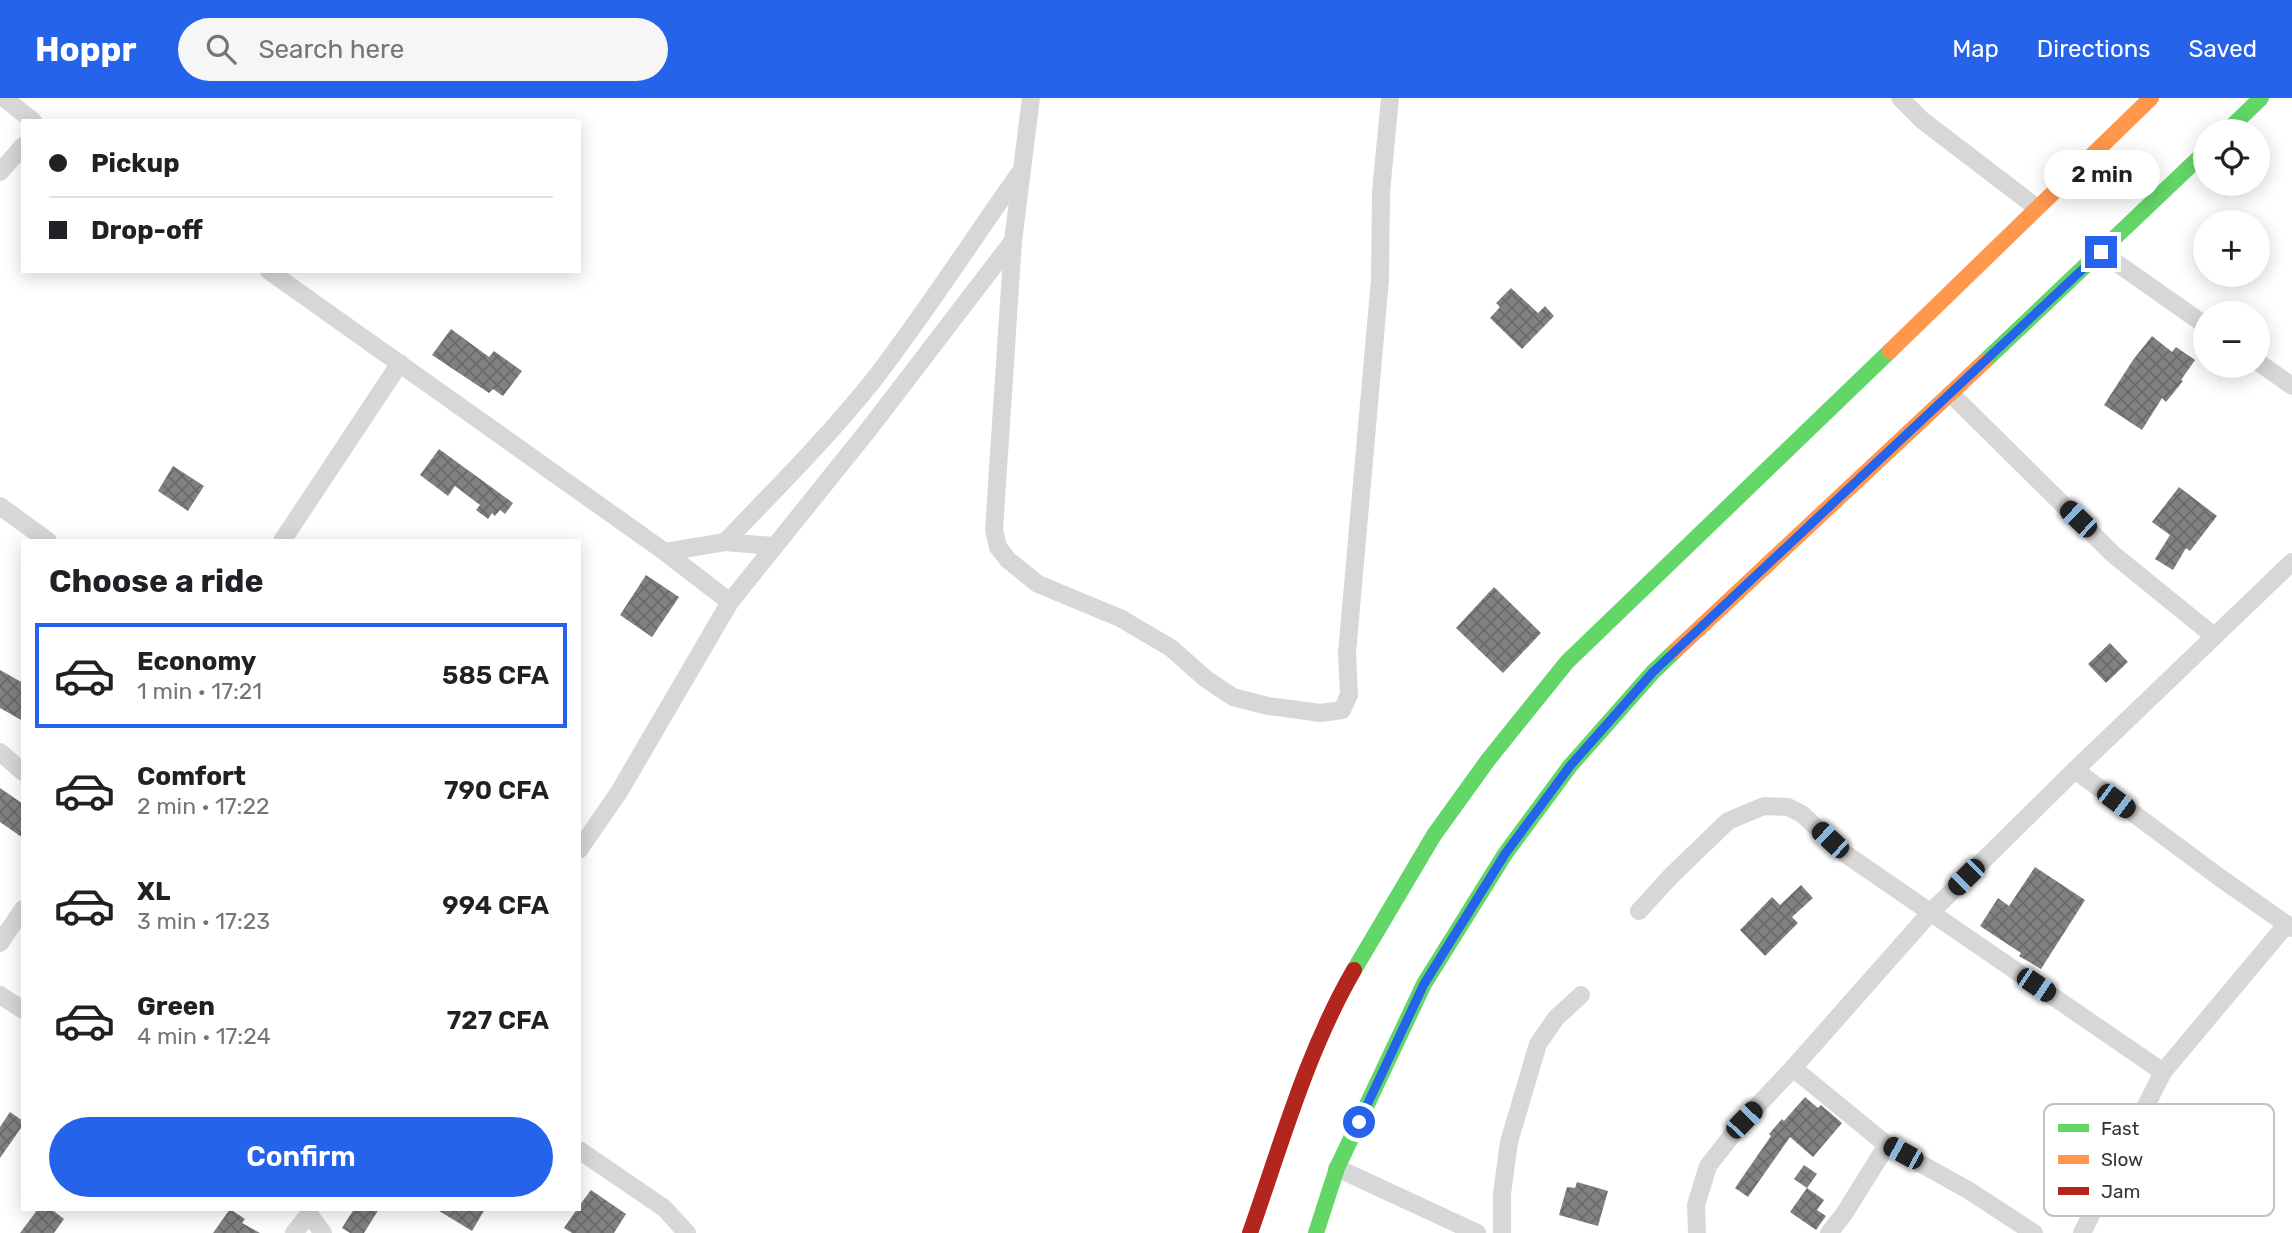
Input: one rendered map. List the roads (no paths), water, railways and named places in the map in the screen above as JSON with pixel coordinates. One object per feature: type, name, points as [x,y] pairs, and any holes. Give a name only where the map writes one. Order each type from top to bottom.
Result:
[{"type":"highway","points":[[1250,1233],[1302,1083],[1337,999],[1434,835],[1488,760],[1567,662],[2151,98]]},
{"type":"highway","points":[[2239,119],[2261,98]]},
{"type":"highway","points":[[1317,1233],[1337,1168],[1424,984],[1505,854],[1570,766],[1653,672],[2193,164]]},
{"type":"street","points":[[1031,98],[1013,241],[994,530],[998,547],[1008,560],[1038,584],[1120,618],[1171,648],[1206,679],[1233,696],[1268,706],[1321,713],[1342,710],[1349,695],[1347,653],[1380,279],[1381,192],[1390,98]]},
{"type":"street","points":[[1900,98],[1922,121],[2036,207]]},
{"type":"street","points":[[13,101],[31,119]]},
{"type":"street","points":[[0,172],[21,148]]},
{"type":"street","points":[[725,542],[789,476],[869,385],[1022,170]]},
{"type":"street","points":[[581,847],[620,792],[730,602],[1013,241]]},
{"type":"street","points":[[2101,252],[2193,317]]},
{"type":"street","points":[[272,273],[665,552],[730,602]]},
{"type":"street","points":[[892,355],[905,381]]},
{"type":"street","points":[[283,539],[400,363]]},
{"type":"street","points":[[2270,370],[2292,386]]},
{"type":"street","points":[[1951,394],[2114,555],[2214,636]]},
{"type":"street","points":[[0,506],[45,539]]},
{"type":"street","points":[[665,552],[725,542],[774,546]]},
{"type":"street","points":[[1697,1233],[1696,1205],[1708,1166],[1744,1120],[1930,913],[2292,562]]},
{"type":"street","points":[[0,752],[21,770]]},
{"type":"street","points":[[2075,770],[2289,926],[2163,1072],[2147,1104]]},
{"type":"street","points":[[1639,911],[1728,821],[1764,806],[1787,807],[1802,814],[1844,853],[2163,1072]]},
{"type":"street","points":[[0,943],[21,912]]},
{"type":"street","points":[[0,995],[21,1009]]},
{"type":"street","points":[[1502,1233],[1502,1194],[1509,1142],[1538,1044],[1556,1018],[1581,995]]},
{"type":"street","points":[[1793,1068],[1887,1144],[1968,1189],[2034,1233]]},
{"type":"street","points":[[1829,1233],[1844,1214],[1887,1144]]},
{"type":"street","points":[[581,1151],[664,1208],[687,1233]]},
{"type":"street","points":[[1337,1168],[1477,1233]]},
{"type":"street","points":[[294,1233],[308,1211],[323,1233]]},
{"type":"street","points":[[2082,1233],[2091,1216]]}]
